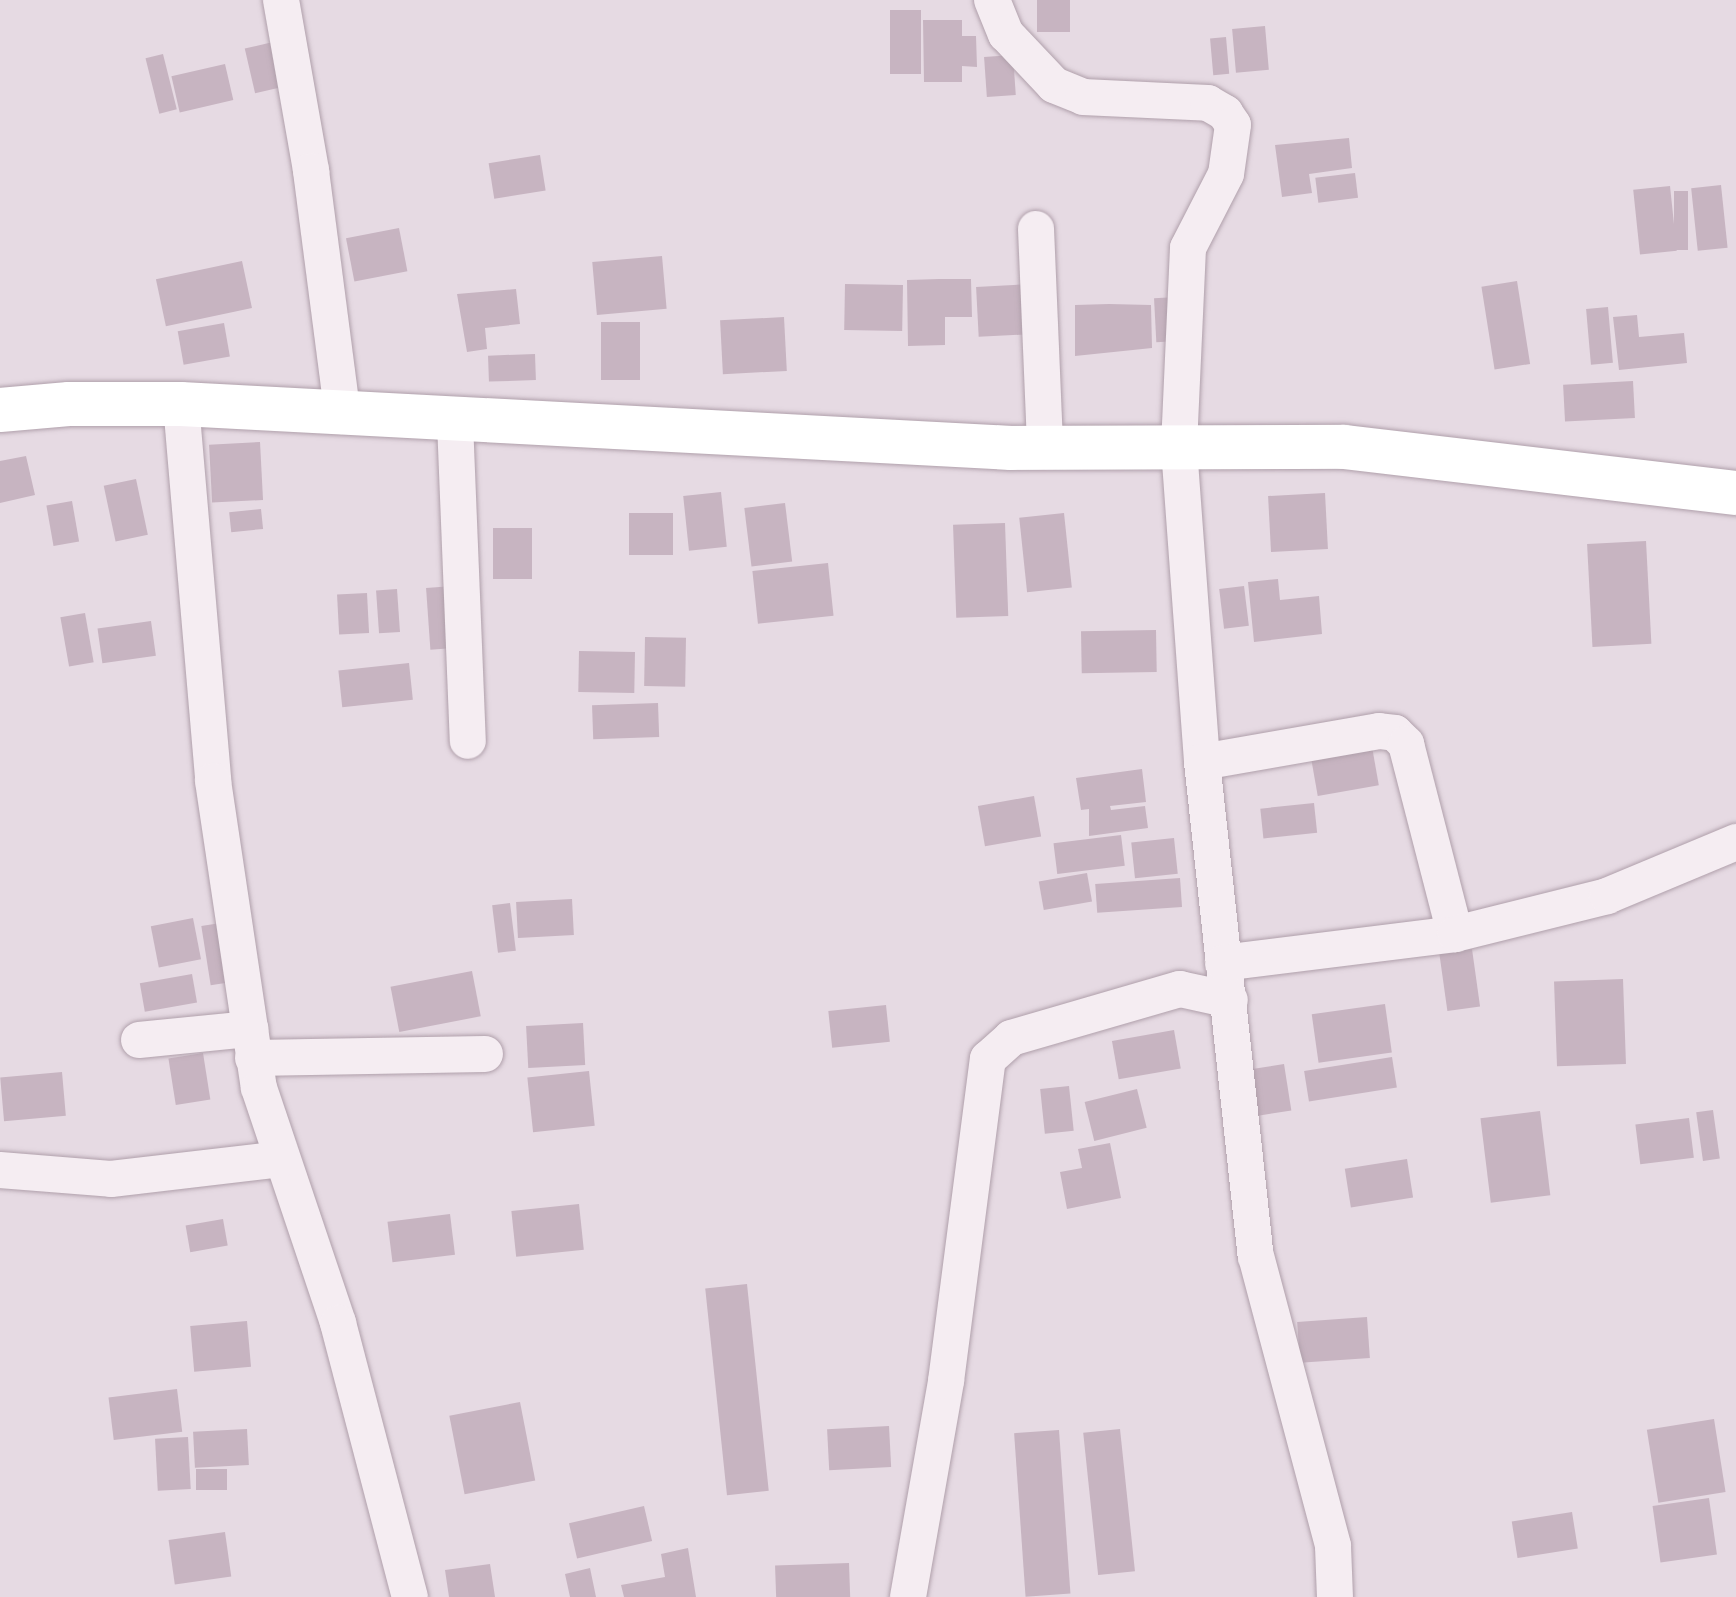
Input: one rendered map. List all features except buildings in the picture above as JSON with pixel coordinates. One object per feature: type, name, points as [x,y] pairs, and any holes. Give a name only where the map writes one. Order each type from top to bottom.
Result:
[{"type":"street","points":[[281,0],[311,171],[343,416]]},
{"type":"street","points":[[992,0],[1006,34],[1054,85],[1083,97],[1208,103],[1225,113],[1233,125],[1233,150],[1226,174],[1188,248],[1179,448],[1202,762],[1256,1256],[1333,1546],[1335,1597]]},
{"type":"street","points":[[1036,229],[1045,448]]},
{"type":"street","points":[[0,410],[69,404],[181,404],[455,422],[1045,448],[1413,452],[1736,493]]},
{"type":"street","points":[[181,404],[213,781],[252,1043],[281,1159],[338,1323],[410,1597]]},
{"type":"street","points":[[455,422],[468,741]]},
{"type":"street","points":[[1202,762],[1379,731],[1395,733],[1406,744],[1455,934]]},
{"type":"street","points":[[1223,963],[1455,934],[1607,896],[1736,842]]},
{"type":"street","points":[[908,1597],[946,1381],[988,1059],[1011,1038],[1180,989],[1230,1000]]},
{"type":"street","points":[[139,1040],[485,1054]]},
{"type":"street","points":[[0,1170],[111,1179],[281,1159]]}]
